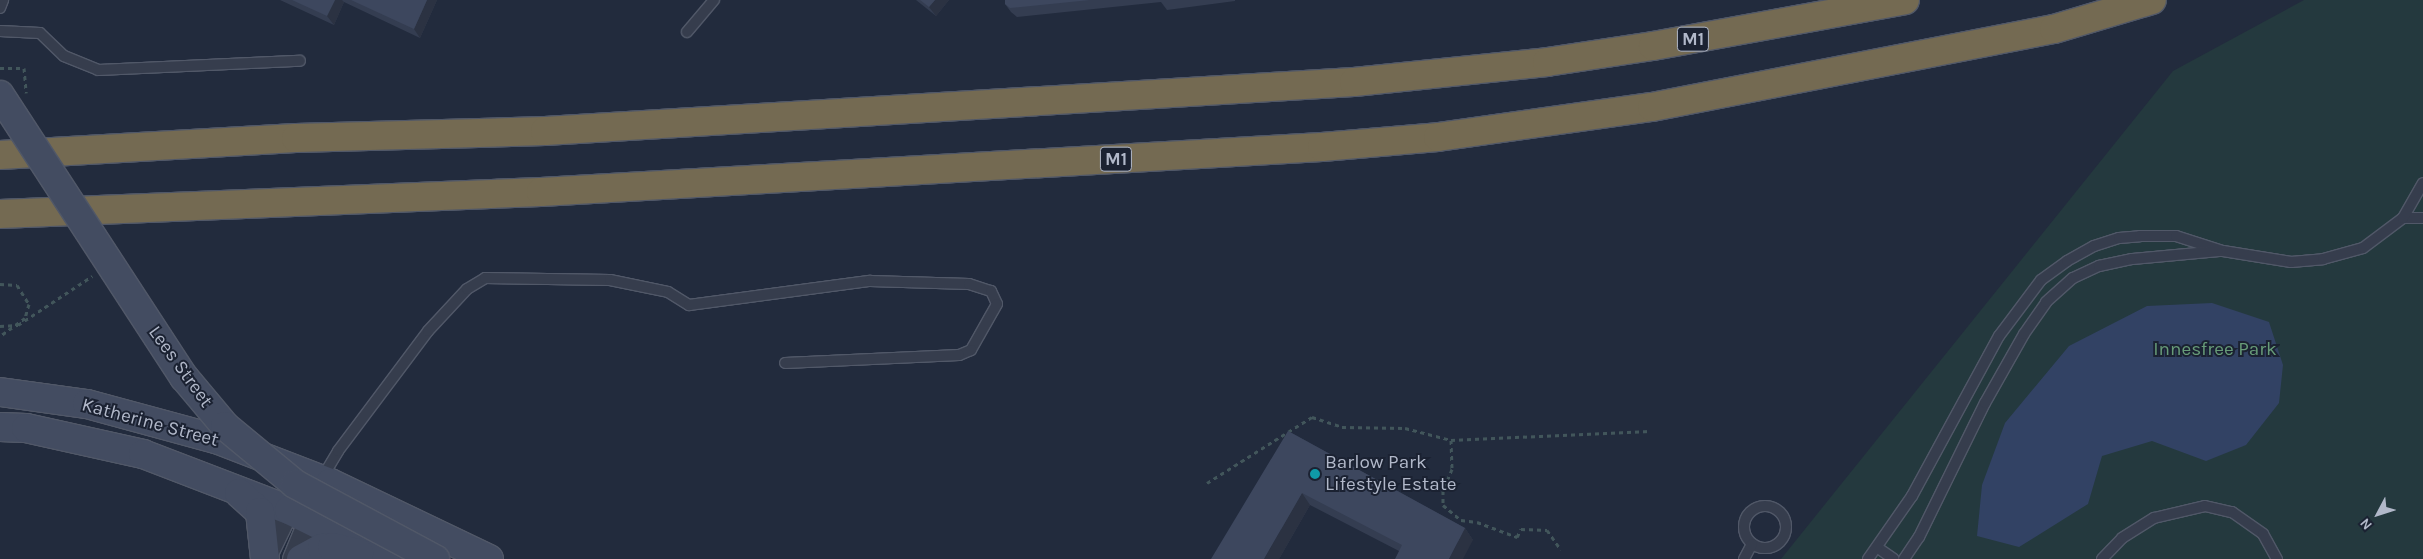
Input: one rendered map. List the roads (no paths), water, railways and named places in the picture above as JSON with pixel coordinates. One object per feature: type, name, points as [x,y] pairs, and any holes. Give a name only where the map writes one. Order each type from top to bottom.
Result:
[{"type":"highway","name":"M1","points":[[0,155],[296,138],[555,130],[1354,82],[1547,62],[1634,49],[1905,0]]},
{"type":"highway","name":"M1","points":[[0,214],[551,191],[1322,147],[1438,137],[1671,103],[2054,29],[2152,0]]},
{"type":"main road","name":"Lees Street","points":[[0,95],[174,362],[225,426],[295,484],[436,559]]},
{"type":"main road","name":"Katherine Street","points":[[0,392],[87,404],[216,439],[321,480],[489,559]]},
{"type":"main road","name":"Katherine Street","points":[[0,427],[26,428],[108,445],[300,515],[388,559]]},
{"type":"main road","points":[[235,490],[260,512],[265,559]]},
{"type":"main road","points":[[301,559],[322,548],[332,547],[380,559]]},
{"type":"street","points":[[293,559],[300,515],[296,471]]},
{"type":"street","points":[[265,559],[300,515],[321,480]]},
{"type":"lane","points":[[0,8],[3,0]]},
{"type":"lane","points":[[687,32],[714,0]]},
{"type":"lane","points":[[0,31],[40,34],[69,59],[98,70],[300,61]]},
{"type":"lane","points":[[1868,559],[1878,548],[1912,496],[1999,336],[2041,280],[2094,246],[2119,238],[2176,236],[2223,251],[2291,262],[2323,259],[2363,248],[2403,218],[2423,183]]},
{"type":"lane","points":[[2403,218],[2423,218]]},
{"type":"lane","points":[[1904,559],[1920,537],[2024,334],[2046,302],[2073,278],[2100,266],[2132,259],[2223,251]]},
{"type":"lane","points":[[321,480],[338,451],[428,331],[467,289],[485,278],[610,280],[668,292],[689,305],[870,281],[969,284],[991,291],[997,304],[971,350],[959,355],[785,362]]},
{"type":"lane","points":[[1761,506],[1774,507],[1787,524],[1784,538],[1773,547],[1752,544],[1745,532],[1749,513],[1761,506]]},
{"type":"lane","points":[[2102,559],[2122,538],[2154,518],[2205,506],[2232,512],[2263,534],[2277,559]]},
{"type":"lane","points":[[1744,559],[1752,544]]},
{"type":"lane","points":[[1878,548],[1894,559]]},
{"type":"water","points":[[2212,303],[2269,322],[2283,365],[2279,403],[2246,445],[2206,461],[2152,441],[2102,456],[2088,504],[2019,547],[1977,536],[1982,485],[2005,423],[2069,346],[2147,306]]},
{"type":"place","name":"Barlow Park Lifestyle Estate","points":[[1315,474]]},
{"type":"park label","name":"Innesfree Park","points":[[2215,350]]}]
